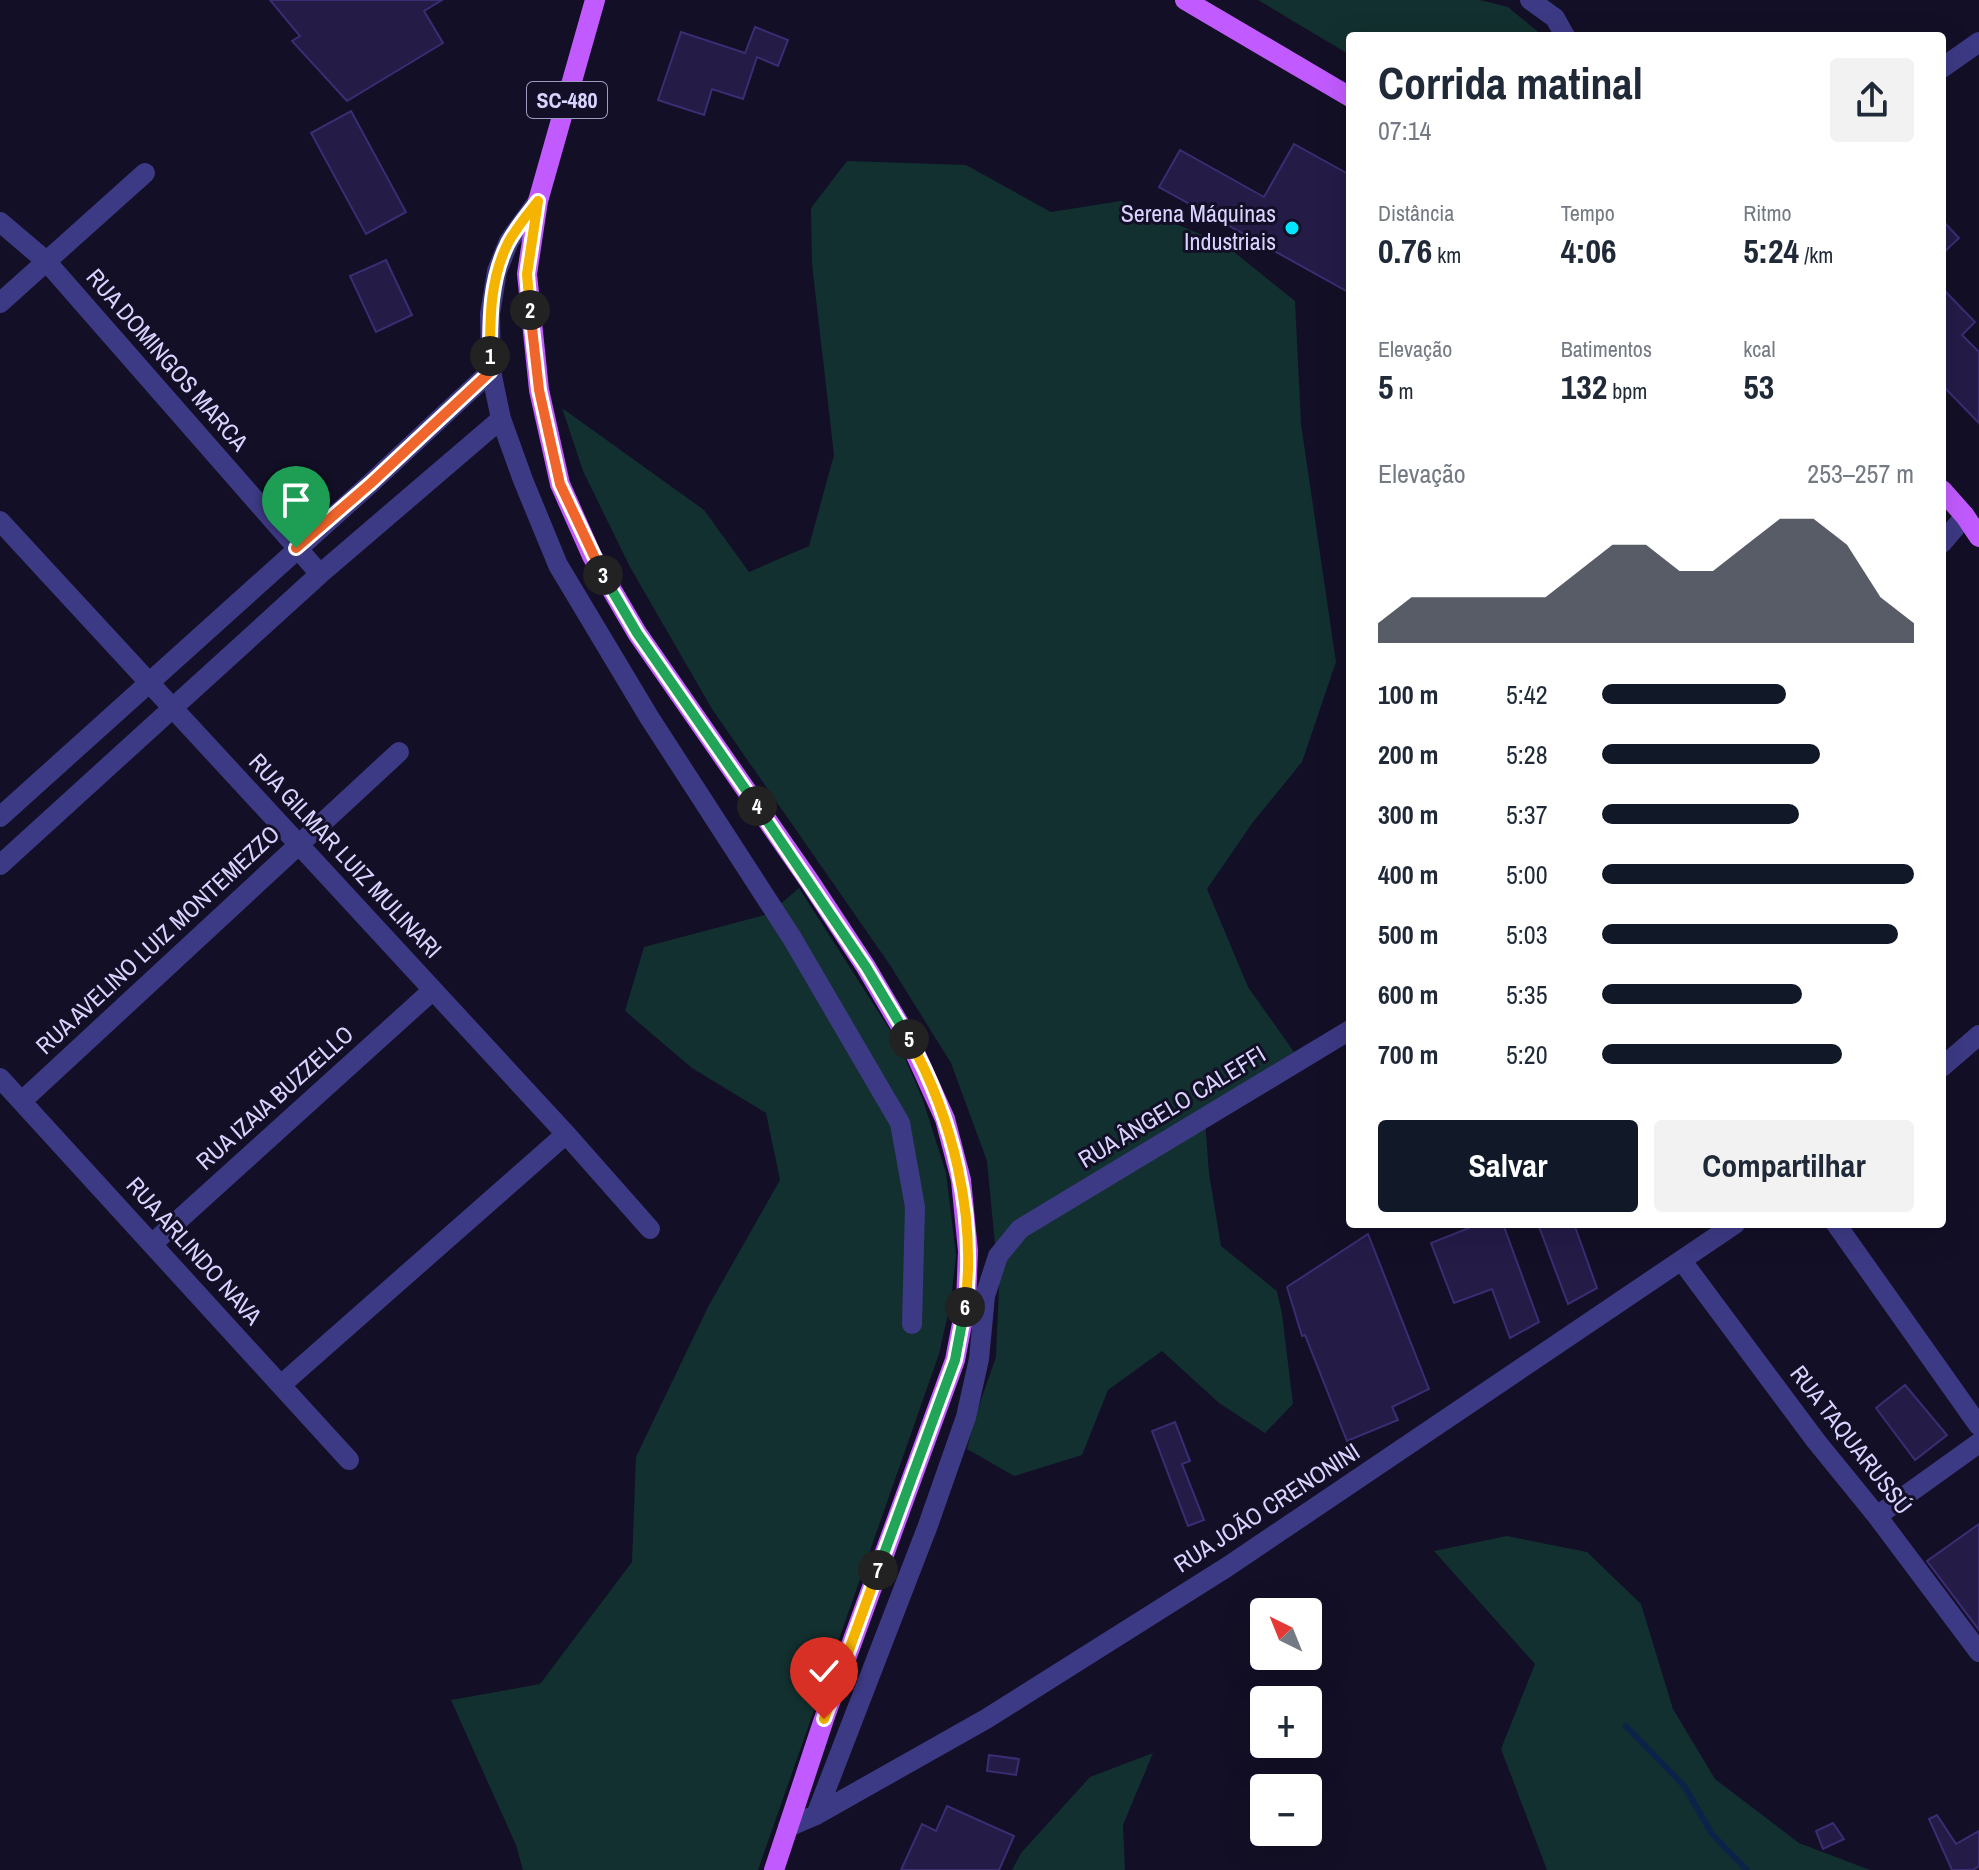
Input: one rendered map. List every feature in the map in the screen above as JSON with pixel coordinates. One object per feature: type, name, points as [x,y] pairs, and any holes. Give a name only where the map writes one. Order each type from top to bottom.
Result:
[{"type":"main road","name":"SC-480","points":[[595,0],[538,201],[527,274],[539,390],[560,484],[592,556],[637,633],[810,882],[866,967],[911,1044],[945,1119],[961,1180],[968,1251],[966,1303],[955,1360],[774,1870]]},
{"type":"main road","points":[[1185,0],[1346,95]]},
{"type":"main road","points":[[1946,495],[1979,537]]},
{"type":"street","points":[[1530,0],[1555,18],[1563,32]]},
{"type":"street","points":[[1946,65],[1979,42]]},
{"type":"street","points":[[0,303],[145,173]]},
{"type":"street","points":[[538,201],[509,241],[497,271],[490,314],[491,371],[501,419],[558,565],[649,717],[792,938],[900,1123],[915,1207],[912,1324]]},
{"type":"street","name":"RUA DOMINGOS MARCA","points":[[0,222],[46,261],[320,574]]},
{"type":"street","points":[[0,817],[491,371]]},
{"type":"street","points":[[0,865],[320,574],[501,419]]},
{"type":"street","points":[[1946,538],[1965,516]]},
{"type":"street","name":"RUA GILMAR LUIZ MULINARI","points":[[0,521],[650,1229]]},
{"type":"street","name":"RUA AVELINO LUIZ MONTEMEZZO","points":[[22,1101],[399,752]]},
{"type":"street","name":"RUA IZAIA BUZZELLO","points":[[152,1244],[433,990]]},
{"type":"street","name":"RUA ÂNGELO CALEFFI","points":[[816,1815],[927,1528],[966,1417],[979,1359],[985,1296],[998,1256],[1020,1229],[1346,1032]]},
{"type":"street","points":[[1946,1064],[1979,1035]]},
{"type":"street","name":"RUA ARLINDO NAVA","points":[[0,1078],[349,1460]]},
{"type":"street","points":[[281,1385],[566,1134]]},
{"type":"street","name":"RUA JOÃO CRENONINI","points":[[788,1827],[816,1815],[986,1719],[1227,1567],[1729,1228]]},
{"type":"street","points":[[1839,1228],[1979,1426]]},
{"type":"street","name":"RUA TAQUARUSSÚ","points":[[1682,1261],[1979,1652]]},
{"type":"street","points":[[1877,1516],[1979,1443]]},
{"type":"green space","points":[[1258,0],[1480,0],[1508,7],[1538,32],[1346,32],[1346,53]]},
{"type":"green space","points":[[847,161],[966,165],[1051,212],[1121,201],[1224,244],[1295,301],[1301,424],[1336,662],[1302,762],[1253,822],[1207,889],[1248,987],[1294,1052],[1204,1107],[1209,1173],[1221,1246],[1277,1291],[1282,1314],[1293,1404],[1265,1433],[1219,1403],[1162,1351],[1108,1390],[1082,1455],[1014,1476],[967,1449],[996,1357],[999,1286],[987,1161],[951,1063],[890,965],[712,709],[630,567],[583,471],[562,408],[704,510],[749,572],[809,546],[834,455],[812,264],[811,208]]},
{"type":"green space","points":[[799,888],[899,1044],[923,1100],[946,1173],[956,1255],[951,1300],[939,1354],[758,1870],[523,1870],[516,1845],[451,1700],[540,1684],[632,1562],[636,1457],[708,1307],[780,1180],[766,1113],[692,1068],[625,1011],[644,947],[769,914]]},
{"type":"green space","points":[[1507,1536],[1587,1552],[1641,1604],[1673,1709],[1715,1779],[1799,1843],[1870,1870],[1547,1870],[1501,1749],[1535,1664],[1434,1551]]},
{"type":"green space","points":[[1153,1753],[1123,1825],[1125,1870],[1012,1870],[1021,1853],[1090,1777]]},
{"type":"building","points":[[270,0],[442,0],[424,11],[443,43],[347,101],[292,41],[300,36]]},
{"type":"building","points":[[755,27],[788,40],[778,66],[757,57],[743,99],[712,89],[704,115],[658,100],[681,32],[745,53]]},
{"type":"building","points":[[351,111],[406,212],[366,234],[311,133]]},
{"type":"building","name":"Serena Máquinas Industriais","points":[[1294,144],[1346,173],[1346,291],[1159,187],[1180,150],[1264,197]]},
{"type":"building","points":[[1946,224],[1959,238],[1946,250]]},
{"type":"building","points":[[386,260],[412,315],[376,332],[350,276]]},
{"type":"building","points":[[1946,292],[1975,322],[1962,335],[1979,352],[1979,423],[1946,389]]},
{"type":"building","points":[[1469,1228],[1504,1228],[1539,1322],[1510,1338],[1492,1289],[1454,1303],[1431,1243]]},
{"type":"building","points":[[1540,1228],[1575,1228],[1597,1288],[1568,1304]]},
{"type":"building","points":[[1368,1234],[1429,1389],[1392,1407],[1398,1420],[1347,1441],[1305,1335],[1302,1336],[1287,1287]]},
{"type":"building","points":[[1905,1385],[1947,1435],[1915,1460],[1876,1408]]},
{"type":"building","points":[[1175,1422],[1190,1461],[1182,1464],[1204,1520],[1188,1526],[1152,1431]]},
{"type":"building","points":[[1979,1524],[1979,1630],[1927,1561]]},
{"type":"building","points":[[989,1755],[1019,1759],[1016,1775],[987,1771]]},
{"type":"building","points":[[947,1806],[1014,1836],[999,1870],[901,1870],[922,1824],[936,1831]]},
{"type":"building","points":[[1937,1815],[1956,1844],[1979,1831],[1979,1866],[1973,1870],[1952,1870],[1929,1819]]},
{"type":"building","points":[[1833,1823],[1844,1839],[1823,1849],[1816,1831]]},
{"type":"waterway","points":[[1626,1726],[1685,1787],[1712,1834],[1747,1870]]},
{"type":"place","name":"Serena Máquinas Industriais","points":[[1292,228]]},
{"type":"route","points":[[296,548],[491,371],[490,314],[497,271],[509,241],[538,201],[527,274],[539,390],[560,484],[592,556],[637,633],[810,882],[866,967],[911,1044],[945,1119],[961,1180],[968,1251],[966,1303],[955,1360],[824,1719]]}]
